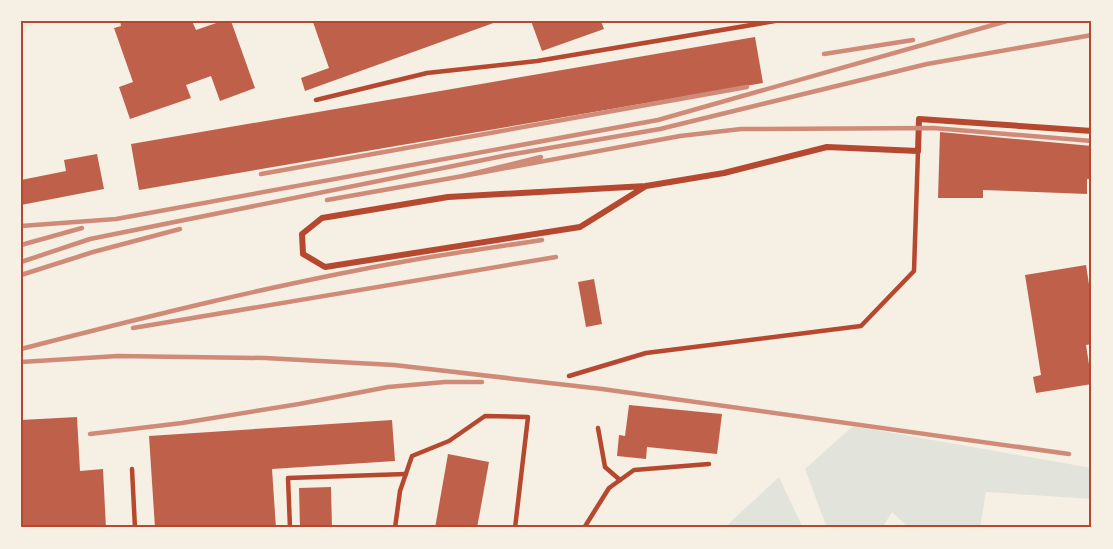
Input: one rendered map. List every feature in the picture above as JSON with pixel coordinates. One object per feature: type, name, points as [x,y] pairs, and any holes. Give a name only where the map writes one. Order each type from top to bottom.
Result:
[{"type":"street","points":[[646,186],[580,227],[324,267],[303,254],[302,234],[322,218],[448,197],[646,186],[724,172],[827,147],[918,151],[919,119],[1092,131]]},
{"type":"lane","points":[[316,100],[427,73],[537,61],[775,21]]},
{"type":"lane","points":[[569,376],[646,353],[861,327],[914,271],[918,151]]},
{"type":"lane","points":[[395,528],[400,491],[412,456],[449,441],[485,416],[528,417],[514,528]]},
{"type":"lane","points":[[598,428],[605,466],[620,480]]},
{"type":"lane","points":[[584,528],[609,488],[634,470],[708,464]]},
{"type":"lane","points":[[132,469],[135,528]]},
{"type":"lane","points":[[290,528],[288,478],[406,474]]},
{"type":"shaded area","points":[[853,426],[1092,468],[1092,499],[986,492],[980,528],[909,528],[892,512],[882,528],[827,528],[805,469]]},
{"type":"shaded area","points":[[779,477],[803,528],[724,528]]},
{"type":"building","points":[[120,21],[192,21],[196,30],[222,21],[231,21],[255,88],[220,101],[211,76],[186,85],[191,98],[130,119],[119,87],[133,82],[114,28],[121,26]]},
{"type":"building","points":[[499,21],[305,91],[301,78],[329,68],[313,22]]},
{"type":"building","points":[[531,21],[601,21],[604,29],[542,51]]},
{"type":"building","points":[[755,37],[763,83],[139,190],[131,144]]},
{"type":"building","points":[[940,132],[1092,146],[1092,179],[1087,179],[1087,194],[983,190],[983,198],[938,198]]},
{"type":"building","points":[[97,154],[104,189],[21,205],[21,180],[66,171],[64,160]]},
{"type":"building","points":[[1086,265],[1092,304],[1092,344],[1086,345],[1092,384],[1036,393],[1033,377],[1041,375],[1025,275]]},
{"type":"building","points":[[594,279],[602,324],[586,327],[578,282]]},
{"type":"building","points":[[629,405],[722,414],[717,454],[647,447],[646,459],[617,456],[619,435],[625,436]]},
{"type":"building","points":[[77,417],[80,471],[103,469],[106,528],[21,528],[21,420]]},
{"type":"building","points":[[392,420],[395,461],[272,469],[276,528],[155,528],[149,436]]},
{"type":"building","points":[[448,454],[489,462],[477,528],[435,528]]},
{"type":"building","points":[[331,487],[332,528],[300,528],[299,488]]},
{"type":"railway","points":[[21,226],[116,219],[658,120],[1007,21]]},
{"type":"railway","points":[[21,262],[90,239],[508,155],[660,129],[927,64],[1092,35]]},
{"type":"railway","points":[[824,54],[913,40]]},
{"type":"railway","points":[[261,174],[747,87]]},
{"type":"railway","points":[[541,157],[463,176],[680,136],[741,129],[933,128],[1092,141]]},
{"type":"railway","points":[[327,200],[463,176]]},
{"type":"railway","points":[[21,245],[82,228]]},
{"type":"railway","points":[[21,275],[93,252],[180,229]]},
{"type":"railway","points":[[21,349],[261,290],[424,258],[542,240]]},
{"type":"railway","points":[[133,328],[556,257]]},
{"type":"railway","points":[[21,362],[118,356],[265,358],[394,365],[602,389],[1069,454]]},
{"type":"railway","points":[[90,434],[182,423],[388,387],[445,382],[482,382]]}]
